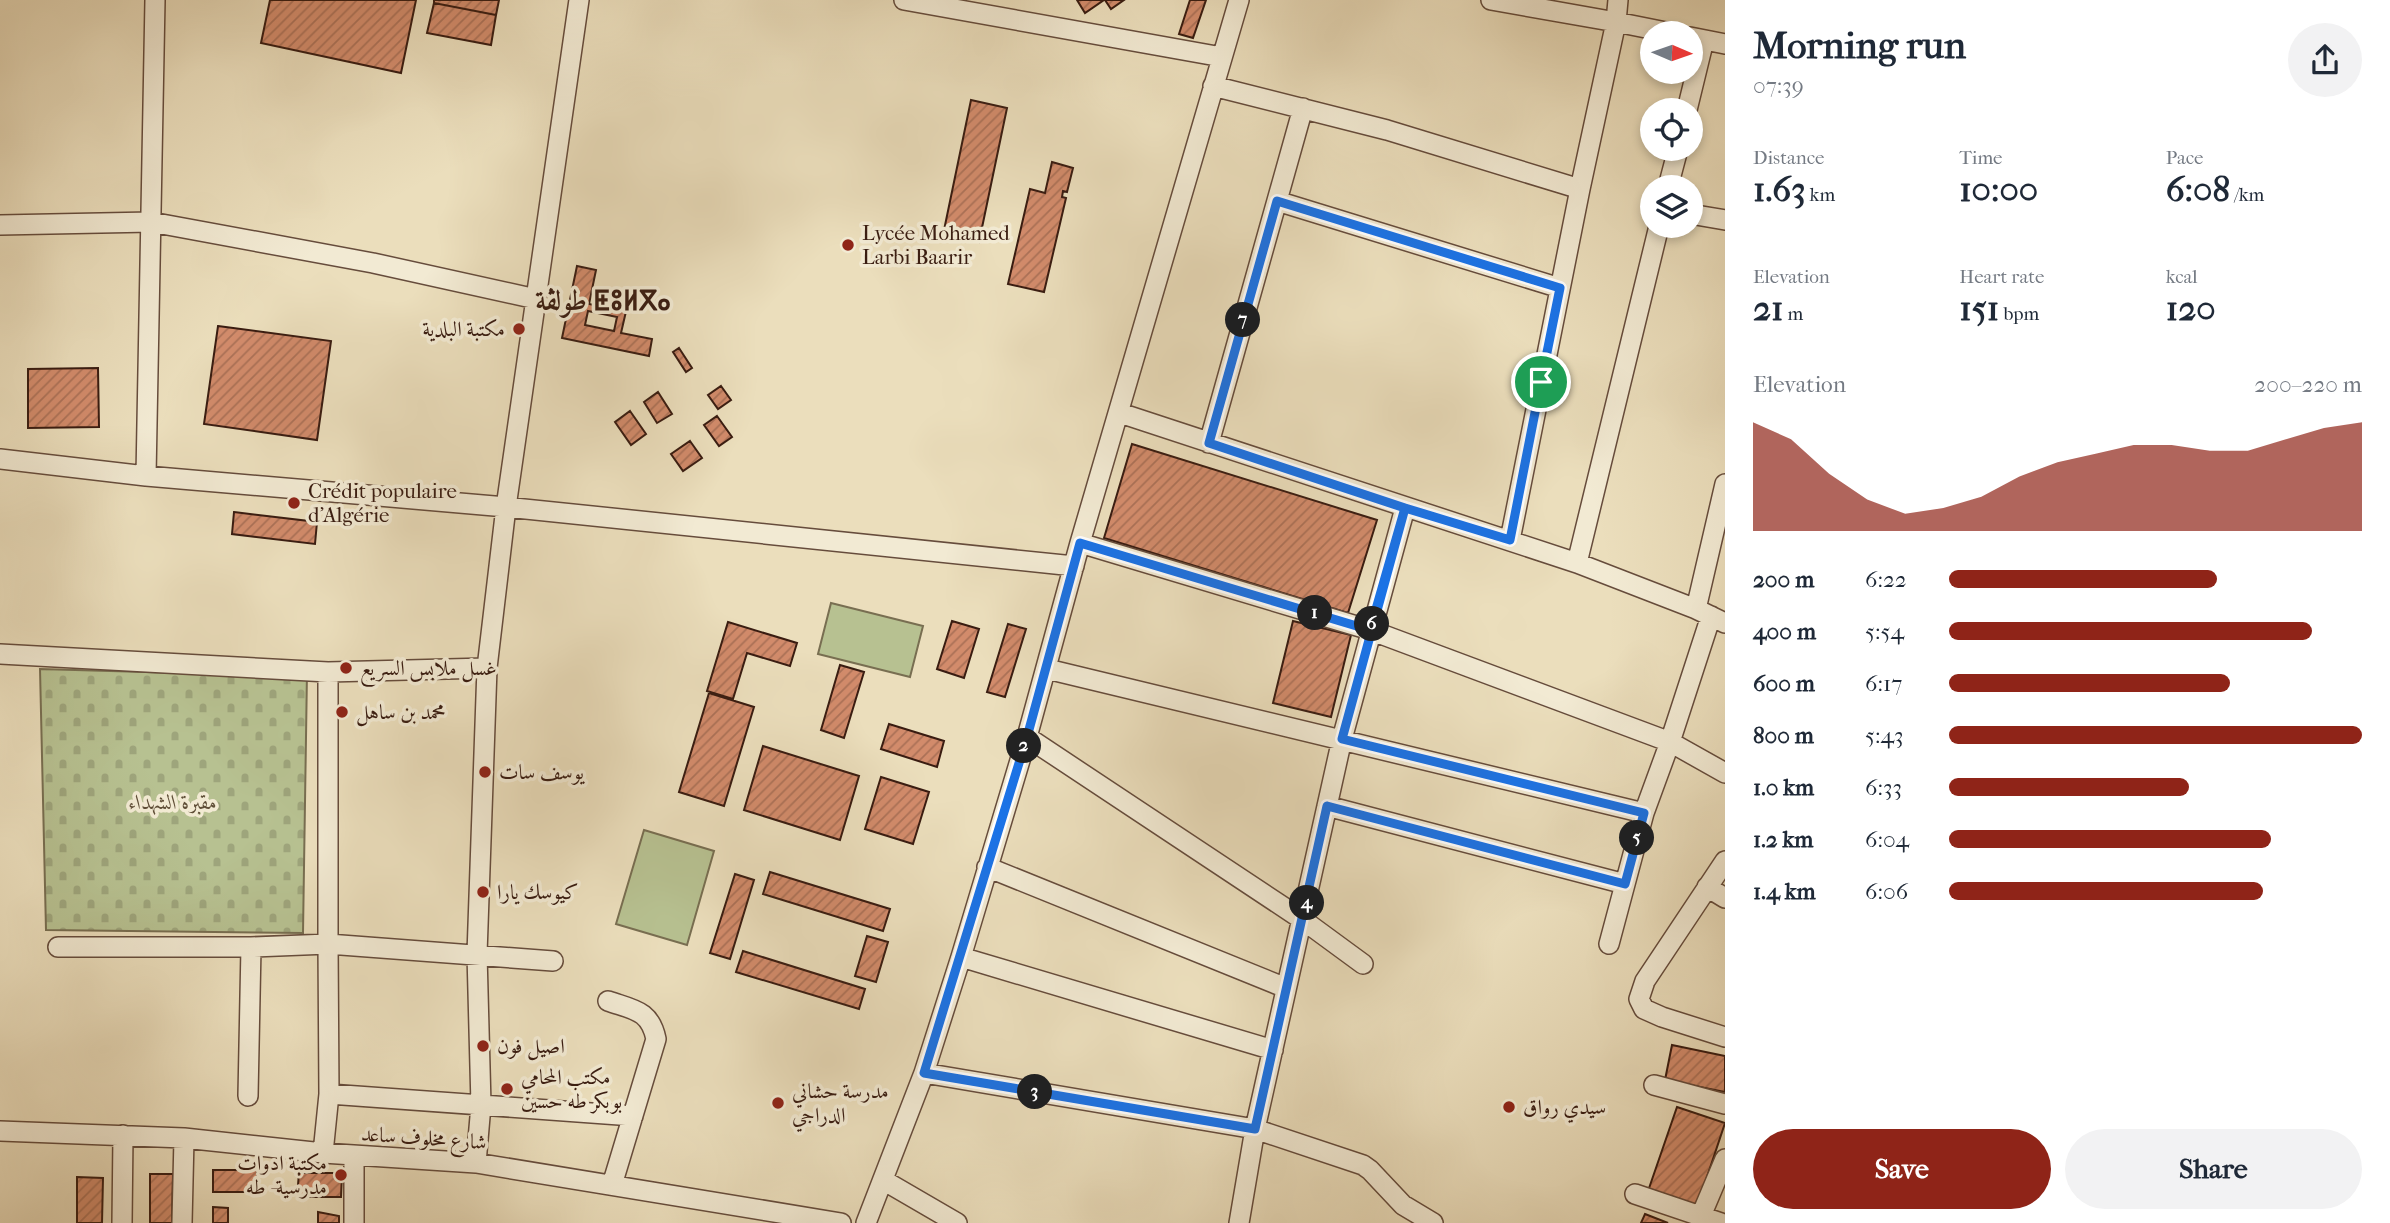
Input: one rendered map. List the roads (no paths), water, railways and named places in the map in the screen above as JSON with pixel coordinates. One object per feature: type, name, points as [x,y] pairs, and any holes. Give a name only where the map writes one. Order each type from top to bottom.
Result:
[{"type":"street","points":[[146,476],[155,0]]},
{"type":"street","points":[[476,1163],[481,1105],[477,954],[487,668],[506,507],[579,0]]},
{"type":"street","points":[[904,0],[1222,57]]},
{"type":"street","points":[[866,1223],[924,1073],[961,957],[1239,0]]},
{"type":"street","points":[[1491,0],[1640,27]]},
{"type":"street","points":[[1510,540],[1616,22],[1618,0]]},
{"type":"street","points":[[1703,40],[1725,44]]},
{"type":"street","points":[[1213,86],[1387,131],[1580,189]]},
{"type":"street","points":[[1209,443],[1303,108]]},
{"type":"street","points":[[1277,201],[1560,288]]},
{"type":"street","points":[[1703,216],[1725,220]]},
{"type":"street","points":[[0,225],[151,222],[373,263],[537,299]]},
{"type":"street","points":[[1577,563],[1656,238]]},
{"type":"street","points":[[1120,413],[1577,563],[1711,616]]},
{"type":"street","points":[[0,459],[146,476],[506,507],[1074,566]]},
{"type":"street","points":[[1609,944],[1644,813],[1711,616],[1725,484]]},
{"type":"street","points":[[1239,1223],[1255,1129],[1342,739],[1405,508]]},
{"type":"street","points":[[1080,543],[1370,630],[1670,742],[1725,774]]},
{"type":"street","points":[[0,654],[328,672],[487,668]]},
{"type":"street","points":[[1046,669],[1644,813]]},
{"type":"street","points":[[323,1153],[329,1094],[328,672]]},
{"type":"street","points":[[1027,737],[1303,920],[1363,964]]},
{"type":"street","points":[[1327,806],[1625,884]]},
{"type":"street","points":[[1725,861],[1645,981],[1639,999],[1644,1009],[1662,1017],[1725,1037]]},
{"type":"street","points":[[987,867],[1286,988]]},
{"type":"street","points":[[1707,887],[1725,898]]},
{"type":"street","points":[[58,947],[251,947],[328,944],[553,961]]},
{"type":"street","points":[[248,1096],[251,947]]},
{"type":"street","points":[[961,957],[1273,1050]]},
{"type":"street","points":[[608,1001],[644,1014],[653,1025],[656,1039],[612,1185]]},
{"type":"street","points":[[924,1073],[1255,1129],[1363,1165],[1403,1205],[1433,1223]]},
{"type":"street","points":[[1654,1084],[1725,1104]]},
{"type":"street","points":[[329,1094],[632,1116]]},
{"type":"street","name":"شارع مخلوف ساعد","points":[[0,1130],[184,1138],[354,1156],[476,1163],[841,1223]]},
{"type":"street","points":[[122,1223],[124,1135]]},
{"type":"street","points":[[182,1223],[184,1138]]},
{"type":"street","points":[[354,1156],[354,1223]]},
{"type":"street","points":[[1699,1219],[1725,1159]]},
{"type":"street","points":[[883,1180],[957,1223]]},
{"type":"street","points":[[1635,1194],[1699,1219],[1721,1223]]},
{"type":"place","name":"Lycée Mohamed Larbi Baarir","points":[[848,245]]},
{"type":"place","name":"مكتبة البلدية","points":[[519,329]]},
{"type":"place","name":"Crédit populaire d'Algérie","points":[[294,503]]},
{"type":"place","name":"غسل ملابس السريع","points":[[346,668]]},
{"type":"place","name":"محمد بن ساهل","points":[[342,712]]},
{"type":"place","name":"يوسف سات","points":[[485,772]]},
{"type":"place","name":"كيوسك يارا","points":[[483,892]]},
{"type":"place","name":"اصيل فون","points":[[483,1046]]},
{"type":"place","name":"مكتب المحامي بوبكر طه حسين","points":[[507,1089]]},
{"type":"place","name":"مدرسة حشاني الدراجي","points":[[778,1103]]},
{"type":"place","name":"سيدي رواق","points":[[1509,1107]]},
{"type":"place","name":"مكتبة ادوات مدرسية- طه","points":[[341,1175]]},
{"type":"district","name":"طولڤة ⵟⵓⵍⴳⴰ","points":[[603,300]]},
{"type":"park label","name":"مقبرة الشهداء","points":[[173,802]]}]
